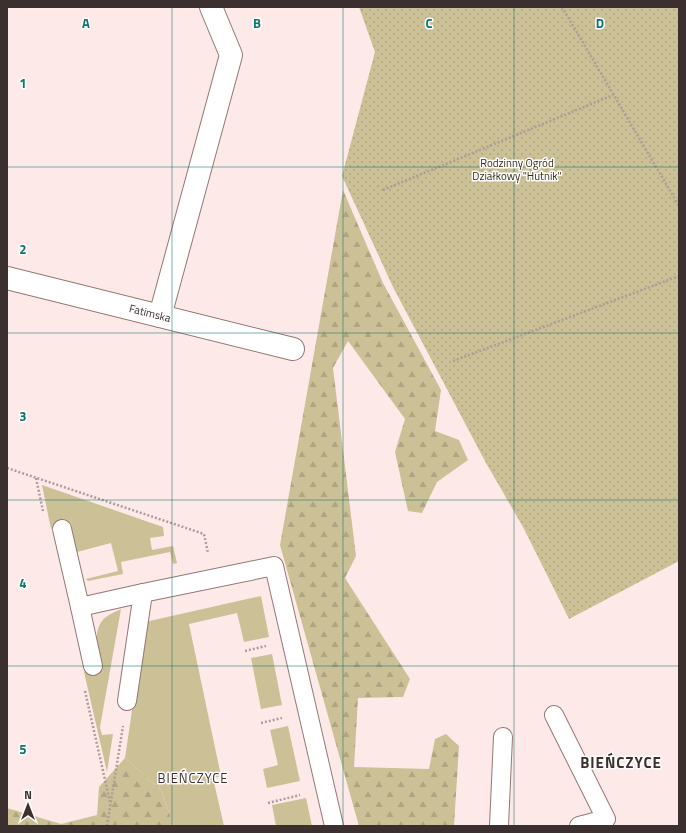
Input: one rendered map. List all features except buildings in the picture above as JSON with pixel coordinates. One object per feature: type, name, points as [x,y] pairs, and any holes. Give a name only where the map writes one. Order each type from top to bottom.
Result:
[{"type":"street","points":[[160,316],[231,55],[211,7]]},
{"type":"street","name":"Fatimska","points":[[7,278],[293,349]]},
{"type":"lane","points":[[62,530],[93,666]]},
{"type":"lane","points":[[80,607],[274,566],[334,826]]},
{"type":"lane","points":[[127,701],[143,593]]},
{"type":"lane","points":[[554,715],[606,819],[583,826]]},
{"type":"lane","points":[[499,826],[503,737]]},
{"type":"path","points":[[562,7],[679,206]]},
{"type":"path","points":[[383,190],[613,95]]},
{"type":"path","points":[[453,361],[679,276]]},
{"type":"path","points":[[7,468],[204,534],[214,579]]},
{"type":"path","points":[[245,651],[268,646]]},
{"type":"path","points":[[107,826],[127,701]]},
{"type":"path","points":[[261,723],[284,718]]},
{"type":"path","points":[[268,803],[302,795]]},
{"type":"green space","name":"Rodzinny Ogród Działkowy \"Hutnik\"","points":[[359,7],[679,7],[679,561],[569,619],[523,527],[486,463],[393,287],[342,176],[375,52]]},
{"type":"green space","points":[[343,190],[383,283],[441,390],[435,431],[459,440],[468,460],[437,482],[422,513],[408,511],[395,452],[405,419],[348,341],[333,368],[356,556],[345,578],[410,679],[403,697],[358,698],[354,767],[429,769],[435,739],[446,734],[459,746],[454,826],[359,826],[280,545]]},
{"type":"green space","points":[[42,485],[163,527],[164,536],[150,538],[152,550],[173,546],[177,563],[173,564],[170,552],[121,562],[123,574],[88,581],[86,579],[118,571],[111,543],[77,552],[71,525],[51,529]]},
{"type":"green space","points":[[261,596],[269,637],[244,642],[237,613],[189,624],[221,776],[213,778],[224,826],[174,826],[161,790],[125,758],[145,622]]},
{"type":"green space","points":[[121,609],[100,727],[102,735],[113,734],[107,772],[84,672],[102,668],[97,644],[97,632],[105,617]]},
{"type":"green space","points":[[272,654],[282,705],[261,709],[251,658]]},
{"type":"green space","points":[[288,726],[300,781],[267,788],[263,769],[278,765],[270,730]]},
{"type":"green space","points":[[125,758],[161,790],[174,826],[7,826],[7,808],[61,824],[97,815],[99,787]]},
{"type":"green space","points":[[306,798],[312,826],[276,826],[272,805]]},
{"type":"district","name":"BIEŃCZYCE","points":[[621,763]]},
{"type":"district","name":"BIEŃCZYCE","points":[[193,778]]}]
